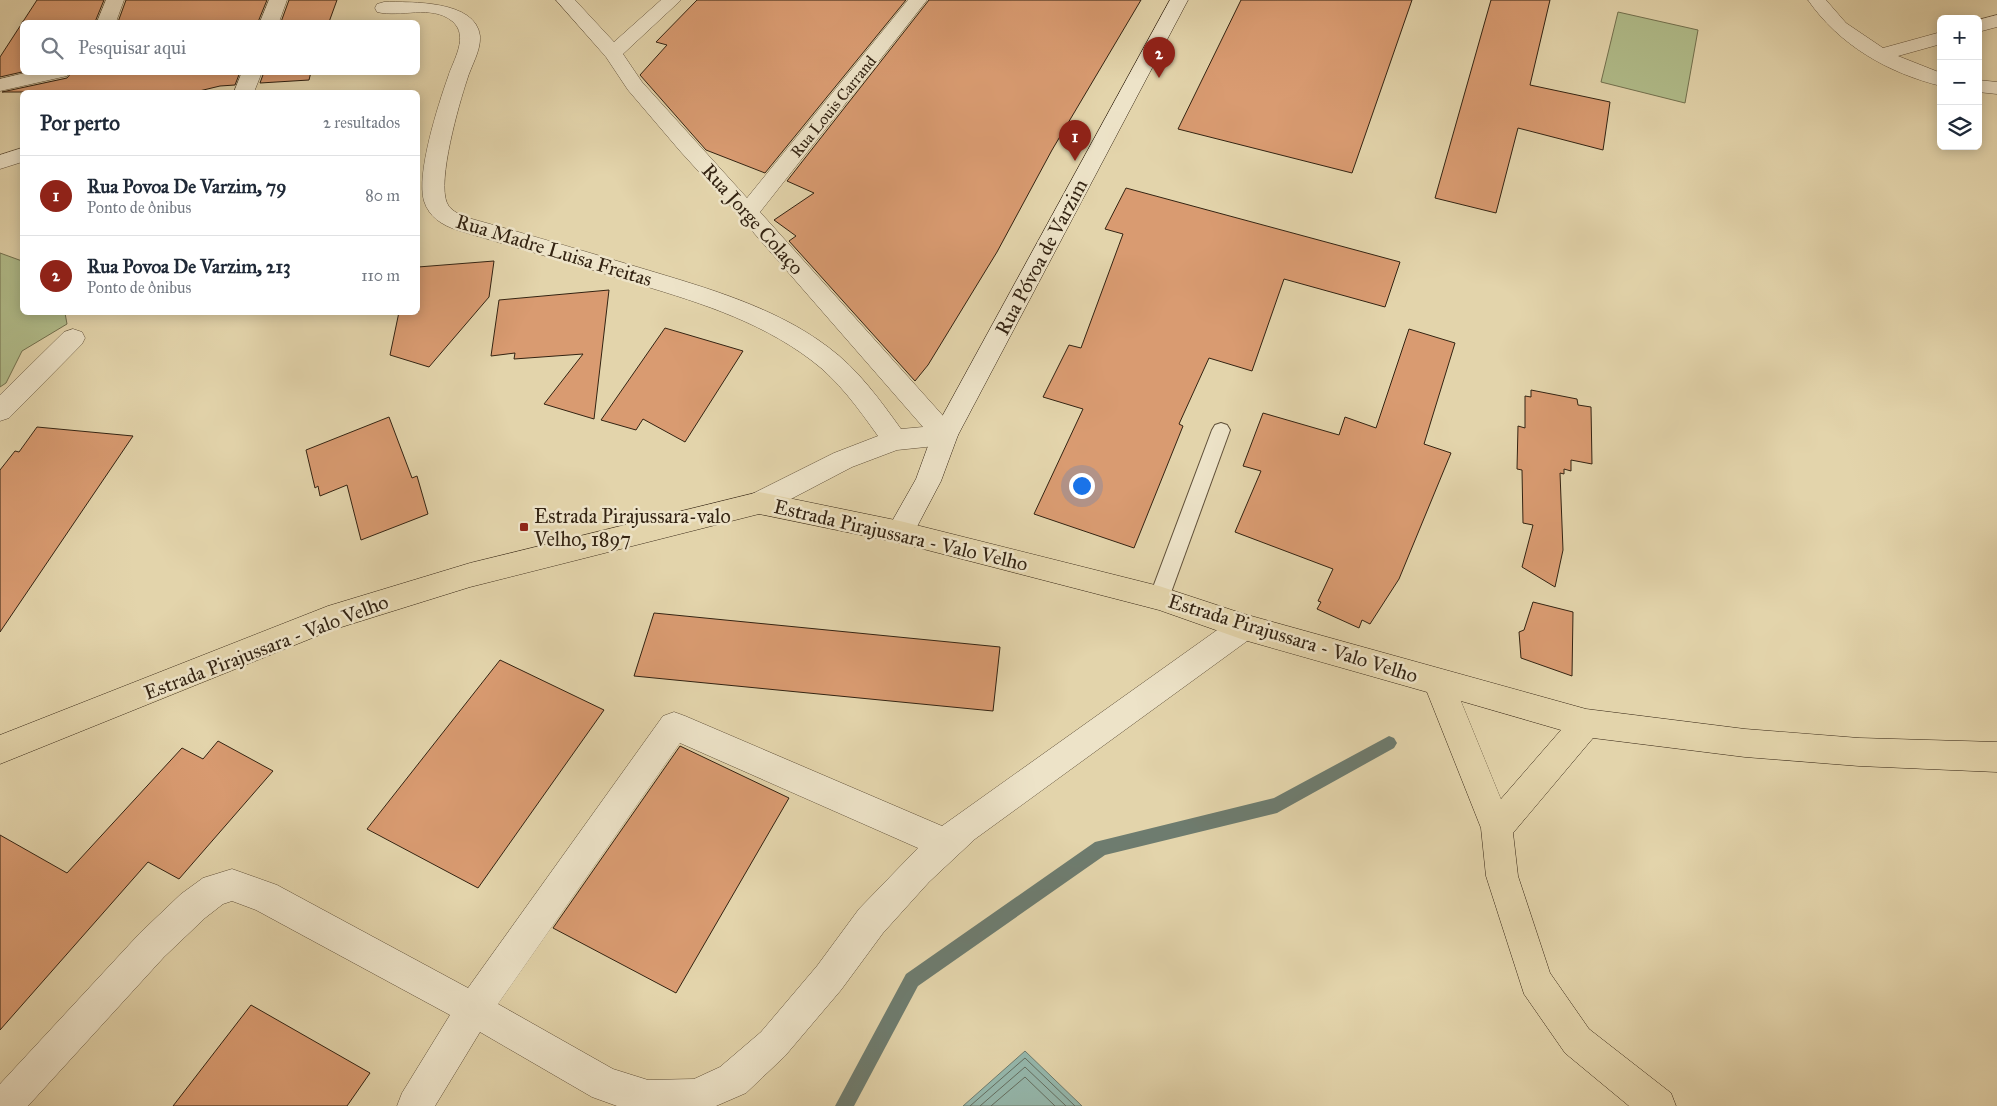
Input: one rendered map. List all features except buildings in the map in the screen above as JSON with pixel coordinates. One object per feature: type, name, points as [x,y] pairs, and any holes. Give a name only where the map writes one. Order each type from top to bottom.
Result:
[{"type":"main road","name":"Estrada Pirajussara - Valo Velho","points":[[0,750],[328,619],[470,575],[759,503],[900,532],[1159,598],[1244,627],[1586,723],[1745,743],[1859,752],[1997,757]]},
{"type":"main road","points":[[1437,680],[1497,828],[1502,876],[1536,982],[1578,1041],[1658,1106]]},
{"type":"main road","points":[[1497,828],[1586,723]]},
{"type":"street","points":[[107,20],[115,0]]},
{"type":"street","points":[[271,20],[278,0]]},
{"type":"street","name":"Rua Jorge Colaço","points":[[565,0],[613,52],[635,86],[687,146],[748,212],[945,435]]},
{"type":"street","points":[[613,52],[672,0]]},
{"type":"street","name":"Rua Louis Carrand","points":[[748,212],[918,0]]},
{"type":"street","name":"Rua Póvoa de Varzim","points":[[900,532],[928,481],[945,435],[1179,0]]},
{"type":"street","points":[[1817,0],[1823,10],[1847,32],[1881,55],[1937,79]]},
{"type":"street","name":"Rua Madre Luisa Freitas","points":[[384,8],[422,7],[447,10],[461,18],[468,28],[470,36],[468,46],[456,82],[434,175],[434,195],[445,216],[465,226],[593,260],[684,289],[758,318],[809,346],[845,376],[895,440]]},
{"type":"street","points":[[1982,25],[1997,21]]},
{"type":"street","points":[[1881,55],[1937,39]]},
{"type":"street","points":[[0,85],[48,75]]},
{"type":"street","points":[[245,90],[251,75]]},
{"type":"street","points":[[1982,86],[1997,88]]},
{"type":"street","points":[[0,162],[20,156]]},
{"type":"street","points":[[0,411],[73,338]]},
{"type":"street","points":[[759,503],[843,460],[895,440],[945,435]]},
{"type":"street","points":[[4,1106],[152,944],[193,906],[215,890],[232,885],[265,897],[525,1037],[606,1084],[648,1098],[695,1097],[734,1080],[773,1044],[829,978],[871,921],[916,870],[964,828],[1244,627]]},
{"type":"street","points":[[415,1106],[473,1010],[674,726],[947,844]]},
{"type":"lane","points":[[1159,598],[1222,430]]},
{"type":"green space","points":[[1618,12],[1698,30],[1685,103],[1601,82]]},
{"type":"green space","points":[[0,253],[20,260],[20,315],[65,315],[67,324],[22,351],[6,383],[0,387]]},
{"type":"water","points":[[1025,1051],[1082,1106],[963,1106]]},
{"type":"waterway","points":[[844,1106],[912,980],[1101,848],[1277,805],[1389,743]]},
{"type":"place","name":"Rua Povoa De Varzim, 213","points":[[1159,78]]},
{"type":"place","name":"Rua Povoa De Varzim, 79","points":[[1075,161]]},
{"type":"place","name":"Estrada Pirajussara-valo Velho, 1897","points":[[524,527]]}]
